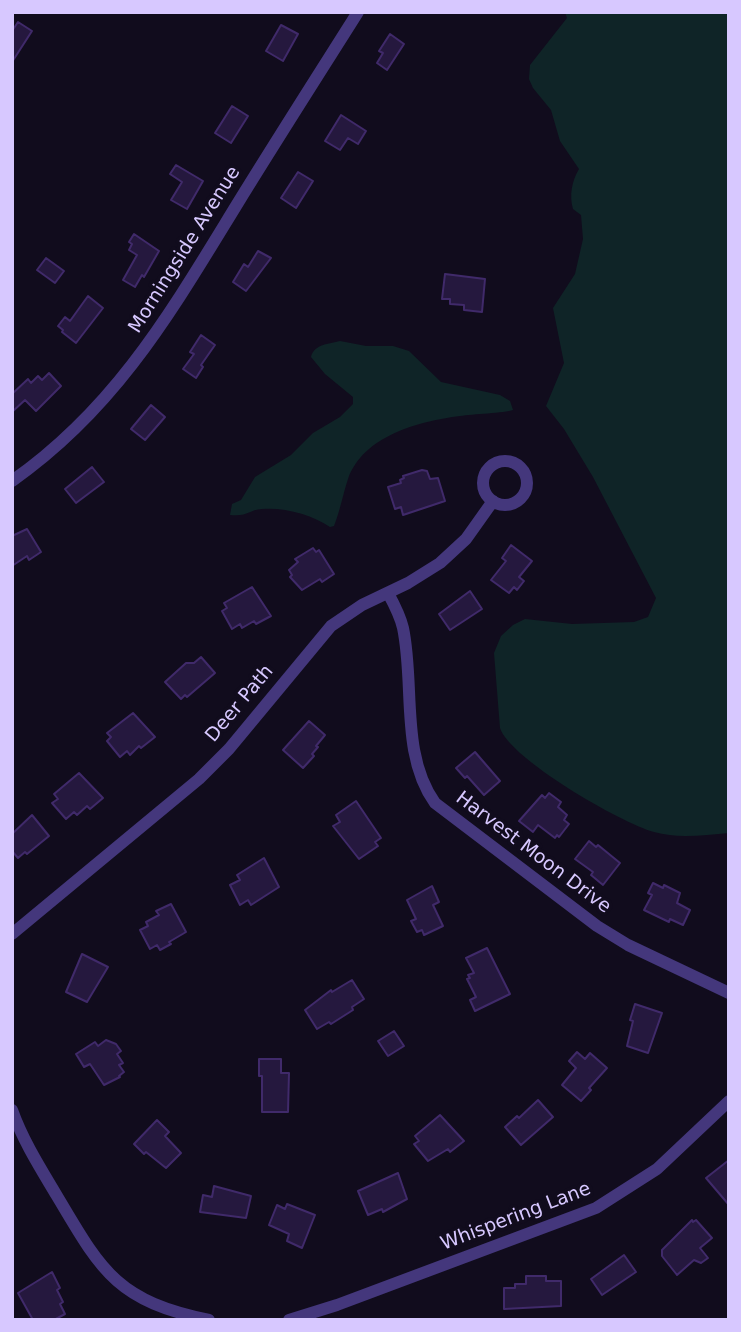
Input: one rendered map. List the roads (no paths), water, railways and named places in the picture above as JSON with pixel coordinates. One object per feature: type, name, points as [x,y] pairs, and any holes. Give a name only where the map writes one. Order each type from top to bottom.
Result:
[{"type":"street","name":"Morningside Avenue","points":[[12,481],[82,424],[135,363],[172,309],[358,12]]},
{"type":"street","name":"Deer Path","points":[[12,934],[199,779],[229,749],[331,626],[362,605],[440,564],[466,539],[493,501]]},
{"type":"street","name":"Harvest Moon Drive","points":[[388,593],[403,629],[417,766],[426,792],[435,803],[597,926],[628,945],[729,993]]},
{"type":"street","name":"Whispering Lane","points":[[289,1320],[325,1310],[596,1208],[657,1169],[729,1101]]},
{"type":"street","points":[[12,1110],[32,1153],[92,1255],[105,1272],[136,1296],[177,1312],[209,1320]]}]
